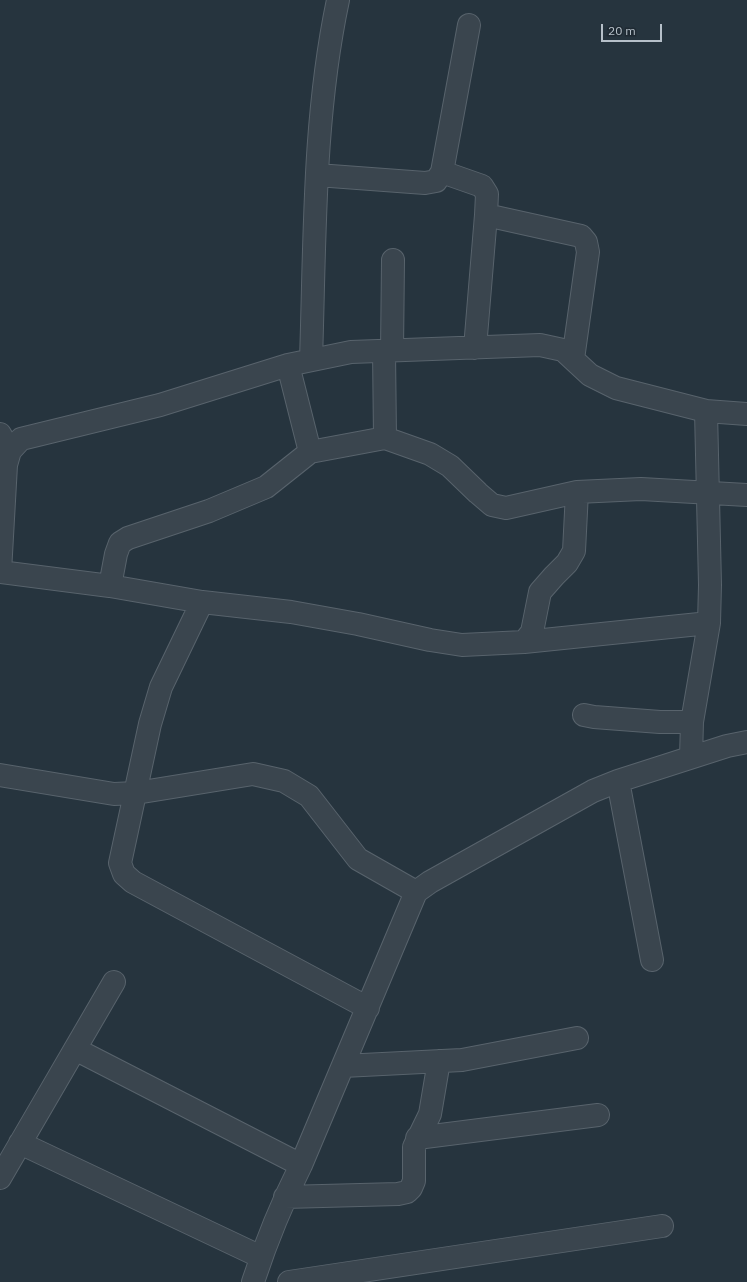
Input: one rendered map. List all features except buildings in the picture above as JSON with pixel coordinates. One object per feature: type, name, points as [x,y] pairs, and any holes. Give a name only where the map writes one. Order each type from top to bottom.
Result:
[{"type":"street","points":[[311,360],[318,139],[330,40],[338,0]]},
{"type":"street","points":[[317,175],[425,183],[436,181],[442,172],[469,25]]},
{"type":"street","points":[[442,172],[482,186],[486,194],[486,215],[475,348]]},
{"type":"street","points":[[486,215],[581,236],[586,242],[588,252],[573,359]]},
{"type":"street","points":[[385,438],[393,260]]},
{"type":"street","points":[[709,623],[524,642],[462,645],[299,614],[202,602],[110,586],[0,572],[6,465],[4,444],[160,406],[288,365],[351,352],[540,345],[563,350],[590,375],[616,388],[706,410],[747,414]]},
{"type":"street","points":[[288,365],[310,452]]},
{"type":"street","points":[[691,757],[692,722],[709,623],[710,585],[706,410]]},
{"type":"street","points":[[110,586],[116,554],[120,543],[128,538],[209,510],[266,487],[310,452],[385,438],[430,454],[450,466],[478,493],[492,504],[506,508],[577,492],[641,489],[747,495]]},
{"type":"street","points":[[524,642],[532,632],[540,592],[567,563],[574,551],[577,492]]},
{"type":"street","points":[[202,602],[161,688],[150,724],[120,863],[124,874],[132,882],[368,1008]]},
{"type":"street","points":[[584,715],[631,720],[692,722]]},
{"type":"street","points":[[253,1282],[285,1197],[301,1166],[416,892],[430,882],[593,790],[691,757],[727,746],[747,742]]},
{"type":"street","points":[[0,775],[114,794],[136,793],[253,774],[284,782],[309,796],[358,859],[416,892]]},
{"type":"street","points":[[618,781],[652,960]]},
{"type":"street","points":[[0,1178],[114,982]]},
{"type":"street","points":[[343,1066],[462,1060],[577,1038]]},
{"type":"street","points":[[75,1049],[301,1166]]},
{"type":"street","points":[[285,1197],[398,1194],[407,1192],[411,1188],[414,1181],[414,1147],[417,1138],[430,1114],[439,1061]]},
{"type":"street","points":[[417,1138],[598,1115]]},
{"type":"street","points":[[20,1143],[261,1258]]},
{"type":"street","points":[[289,1282],[662,1226]]}]
